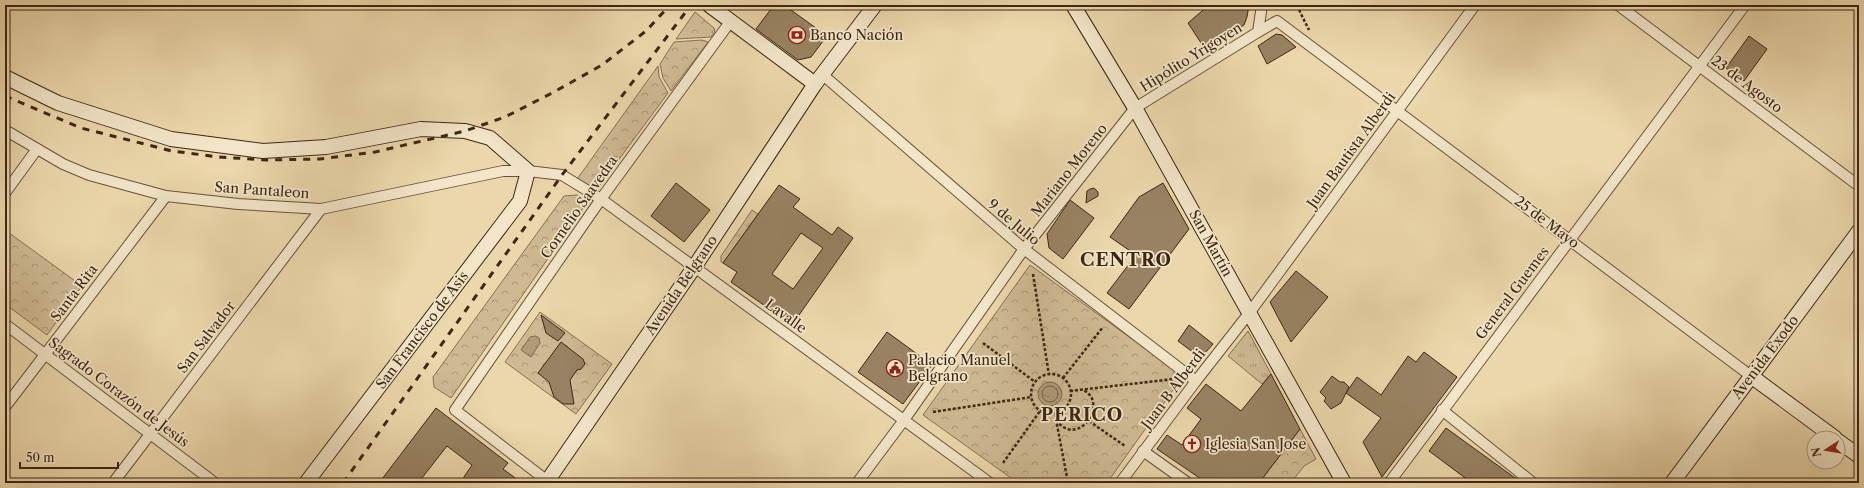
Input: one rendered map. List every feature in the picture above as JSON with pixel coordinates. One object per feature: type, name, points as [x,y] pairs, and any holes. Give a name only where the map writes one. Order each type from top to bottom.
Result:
[{"type":"street","points":[[709,5],[730,22],[819,80]]},
{"type":"street","name":"Avenida Belgrano","points":[[548,482],[819,80],[875,5]]},
{"type":"street","name":"San Martín","points":[[1073,5],[1135,108],[1344,483]]},
{"type":"street","name":"Juan Bautista Alberdi","points":[[1250,312],[1475,5]]},
{"type":"street","name":"23 de Agosto","points":[[1618,5],[1859,186]]},
{"type":"street","name":"General Guemes","points":[[1389,483],[1745,5]]},
{"type":"street","name":"Hipólito Yrigoyen","points":[[1135,108],[1258,32],[1262,8]]},
{"type":"street","name":"25 de Mayo","points":[[1262,8],[1277,21],[1824,430]]},
{"type":"street","points":[[1258,32],[1277,21]]},
{"type":"street","name":"Cornelio Saavedra","points":[[548,482],[455,410],[601,199],[730,22]]},
{"type":"street","points":[[5,77],[58,103],[171,139],[263,151],[326,147],[421,129],[465,131],[490,138],[528,171]]},
{"type":"street","name":"9 de Julio","points":[[819,80],[1024,250],[1196,381]]},
{"type":"street","name":"Mariano Moreno","points":[[857,483],[904,420],[1024,250],[1135,108]]},
{"type":"street","name":"San Pantaleon","points":[[5,130],[63,164],[89,175],[166,196],[238,204],[321,208],[503,171],[528,171],[562,175]]},
{"type":"street","points":[[5,193],[37,149]]},
{"type":"street","name":"San Francisco de Asis","points":[[306,483],[520,201],[528,171]]},
{"type":"street","name":"Lavalle","points":[[562,175],[601,199],[990,483]]},
{"type":"street","name":"Santa Rita","points":[[5,407],[166,196]]},
{"type":"street","name":"San Salvador","points":[[113,483],[321,208]]},
{"type":"street","name":"Avenida Exodo","points":[[1672,483],[1859,231]]},
{"type":"street","name":"Juan B Alberdi","points":[[1120,483],[1196,381],[1250,312]]},
{"type":"street","name":"Sagrado Corazón de Jesús","points":[[5,324],[215,483]]},
{"type":"street","points":[[1442,410],[1533,483]]},
{"type":"street","points":[[1846,446],[1859,456]]},
{"type":"street","points":[[1143,451],[1188,483]]},
{"type":"path","points":[[1298,5],[1310,31]]},
{"type":"path","points":[[1033,274],[1049,375]]},
{"type":"path","points":[[1063,378],[1104,327]]},
{"type":"path","points":[[983,342],[1036,382]]},
{"type":"path","points":[[1049,375],[1057,375],[1063,378],[1070,391],[1069,402],[1060,412],[1055,414],[1046,414],[1040,411],[1035,407],[1031,397],[1032,388],[1039,378],[1049,375]]},
{"type":"path","points":[[1070,391],[1174,379]]},
{"type":"path","points":[[1056,420],[1062,427],[1069,429],[1082,427],[1089,421],[1093,410],[1092,403],[1087,392],[1081,390]]},
{"type":"path","points":[[933,412],[1031,397]]},
{"type":"path","points":[[1003,463],[1040,411]]},
{"type":"path","points":[[1055,414],[1068,483]]},
{"type":"path","points":[[1089,421],[1125,446]]},
{"type":"green space","points":[[695,12],[714,28],[715,31],[711,37],[676,39]]},
{"type":"green space","points":[[702,40],[708,42],[671,91],[663,78],[660,64],[674,42]]},
{"type":"green space","points":[[658,66],[659,77],[668,93],[597,189],[579,189],[575,182]]},
{"type":"green space","points":[[577,195],[588,201],[451,398],[434,387],[433,377],[564,196]]},
{"type":"green space","points":[[752,210],[758,214],[723,263],[721,262],[721,256]]},
{"type":"green space","points":[[5,230],[82,286],[47,335],[5,304]]},
{"type":"green space","points":[[1030,265],[1183,376],[1107,483],[1018,483],[923,415]]},
{"type":"green space","points":[[540,312],[612,364],[576,414],[505,362]]},
{"type":"green space","points":[[1248,331],[1271,374],[1262,384],[1228,356]]},
{"type":"green space","points":[[1300,429],[1316,459],[1304,466],[1291,483],[1259,483]]},
{"type":"water","points":[[535,336],[539,338],[540,343],[531,357],[521,350],[530,337]]},
{"type":"water","points":[[1050,382],[1058,386],[1062,394],[1058,402],[1050,406],[1042,402],[1038,394],[1042,386]]},
{"type":"building","points":[[774,5],[784,5],[827,36],[811,57],[798,60],[756,29]]},
{"type":"building","points":[[1209,5],[1249,5],[1244,25],[1205,49],[1188,23]]},
{"type":"building","points":[[1276,34],[1282,35],[1296,47],[1267,64],[1258,46]]},
{"type":"building","points":[[1749,36],[1767,49],[1744,81],[1726,68]]},
{"type":"building","points":[[676,183],[710,210],[684,242],[651,216]]},
{"type":"building","points":[[1163,183],[1189,229],[1129,309],[1107,293],[1136,255],[1110,237],[1139,197]]},
{"type":"building","points":[[779,185],[800,199],[793,207],[832,235],[838,227],[853,238],[792,325],[731,282],[737,272],[723,263]],"holes":[[[801,233],[823,248],[793,289],[772,274]]]},
{"type":"building","points":[[1094,188],[1098,192],[1098,196],[1086,203],[1087,191]]},
{"type":"building","points":[[1070,200],[1094,218],[1063,259],[1049,248],[1047,234]]},
{"type":"building","points":[[1296,271],[1328,297],[1291,342],[1270,302]]},
{"type":"building","points":[[541,315],[565,333],[558,341],[546,333]]},
{"type":"building","points":[[1189,325],[1213,344],[1205,353],[1194,353],[1178,341]]},
{"type":"building","name":"Palacio Manuel Belgrano","points":[[887,332],[932,365],[903,404],[858,372]]},
{"type":"building","points":[[561,342],[583,359],[585,364],[581,369],[577,370],[570,380],[574,404],[563,404],[554,397],[549,382],[538,373]]},
{"type":"building","points":[[1424,352],[1457,377],[1382,477],[1363,442],[1381,418],[1346,393],[1357,377],[1381,395],[1408,356],[1416,362]]},
{"type":"building","points":[[1271,374],[1300,429],[1259,483],[1207,483],[1157,449],[1167,435],[1182,445],[1201,419],[1187,408],[1206,384],[1241,411]]},
{"type":"building","points":[[1332,376],[1340,382],[1344,382],[1349,387],[1341,403],[1331,409],[1324,401],[1326,398],[1320,392]]},
{"type":"building","points":[[436,408],[508,463],[503,469],[522,483],[460,483],[472,465],[447,446],[418,483],[379,483]]},
{"type":"building","points":[[1446,428],[1522,483],[1472,483],[1429,451]]},
{"type":"railway","points":[[5,96],[81,128],[172,151],[219,157],[267,160],[320,159],[375,152],[465,131],[505,117],[602,65],[646,31],[670,5]]},
{"type":"railway","points":[[343,483],[562,175],[691,5]]},
{"type":"place","name":"Banco Nación","points":[[797,35]]},
{"type":"place","name":"Palacio Manuel Belgrano","points":[[895,368]]},
{"type":"place","name":"Iglesia San Jose","points":[[1192,444]]},
{"type":"district","name":"CENTRO","points":[[1126,260]]},
{"type":"district","name":"PERICO","points":[[1082,415]]}]
